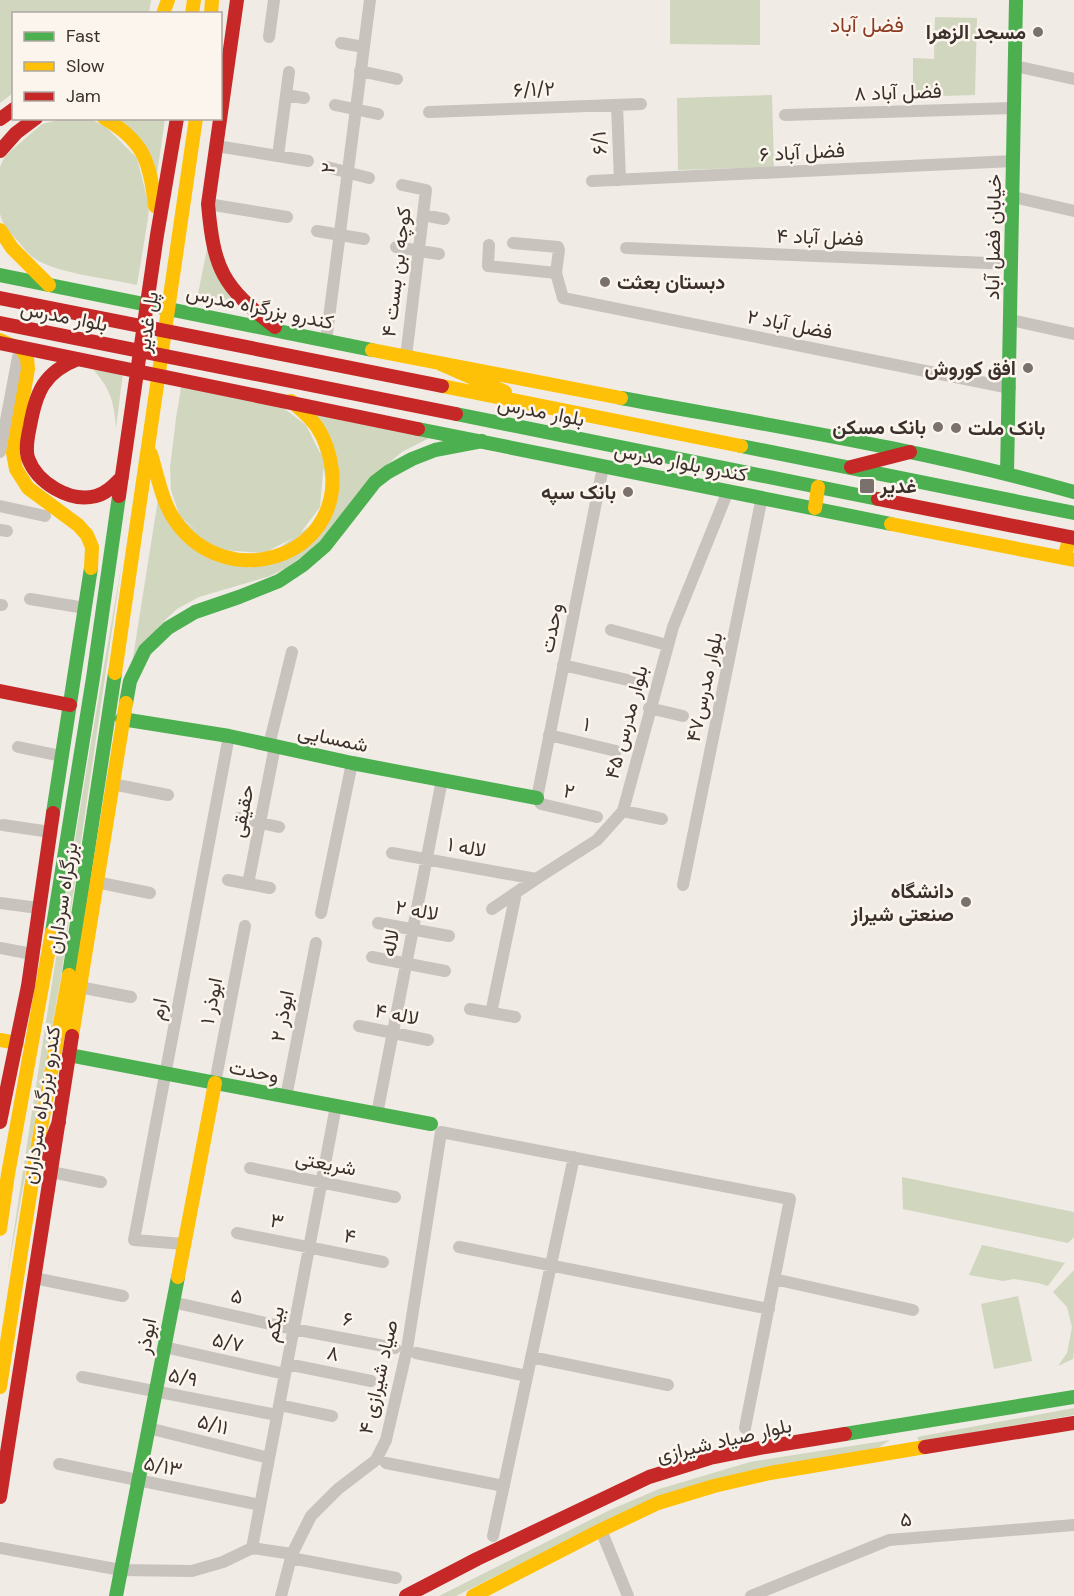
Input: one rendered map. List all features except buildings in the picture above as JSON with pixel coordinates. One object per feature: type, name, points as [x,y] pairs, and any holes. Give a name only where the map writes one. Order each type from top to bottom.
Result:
[{"type":"main road","points":[[222,110],[237,0]]},
{"type":"main road","name":"خیابان فضل آباد","points":[[1007,474],[1016,0]]},
{"type":"main road","points":[[0,151],[10,138],[32,120]]},
{"type":"main road","points":[[108,120],[128,134],[148,163],[153,180],[157,235]]},
{"type":"main road","points":[[157,235],[177,120]]},
{"type":"main road","name":"پل غدیر","points":[[154,413],[196,120]]},
{"type":"main road","points":[[221,120],[208,204],[217,263],[225,280],[243,302],[278,330]]},
{"type":"main road","points":[[0,230],[12,248],[49,285]]},
{"type":"main road","name":"پل غدیر","points":[[132,409],[157,235]]},
{"type":"main road","name":"کندرو بزرگراه مدرس","points":[[0,275],[441,364]]},
{"type":"main road","name":"بلوار مدرس","points":[[0,298],[1074,513]]},
{"type":"main road","name":"بلوار مدرس","points":[[0,323],[1072,537]]},
{"type":"main road","name":"کندرو بلوار مدرس","points":[[10,346],[1069,559]]},
{"type":"main road","name":"کندرو بزرگراه سرداران","points":[[0,1122],[28,986],[92,562],[92,547],[87,535],[78,525],[28,488],[16,469],[13,453],[28,369],[27,358],[10,346]]},
{"type":"main road","points":[[78,359],[64,363],[43,383],[33,406],[27,440],[28,459],[43,481],[57,490],[78,496],[93,496],[106,492],[123,477]]},
{"type":"main road","points":[[441,364],[540,406]]},
{"type":"main road","points":[[441,364],[910,452],[1074,492]]},
{"type":"main road","points":[[149,447],[157,476],[174,519],[193,540],[227,559],[261,561],[275,557],[297,546],[315,530],[328,507],[332,482],[327,450],[317,428],[291,401]]},
{"type":"main road","name":"بزرگراه سرداران","points":[[0,1229],[93,678],[132,409]]},
{"type":"main road","name":"بزرگراه سرداران","points":[[0,1387],[30,1193],[75,943],[154,413]]},
{"type":"main road","points":[[581,439],[586,416]]},
{"type":"main road","name":"کندرو بزرگراه سرداران","points":[[0,1497],[78,994],[130,681],[145,650],[168,628],[195,612],[279,580],[303,565],[325,546],[375,482],[388,472],[435,450],[482,441]]},
{"type":"main road","points":[[848,468],[910,452]]},
{"type":"main road","points":[[815,508],[818,487]]},
{"type":"main road","points":[[1069,559],[1072,537]]},
{"type":"main road","points":[[0,691],[70,705]]},
{"type":"main road","name":"شمسایی","points":[[122,719],[229,736],[352,763],[537,798]]},
{"type":"main road","points":[[75,943],[78,994]]},
{"type":"main road","points":[[28,986],[46,967],[32,950]]},
{"type":"main road","points":[[0,1040],[17,1043]]},
{"type":"main road","name":"وحدت","points":[[69,1055],[377,1114],[436,1128]]},
{"type":"main road","name":"ابوذر","points":[[114,1595],[121,1570],[215,1083]]},
{"type":"main road","points":[[30,1193],[58,1122]]},
{"type":"main road","points":[[0,1163],[6,1190]]},
{"type":"main road","name":"بلوار صیاد شیرازی","points":[[406,1596],[649,1478],[710,1458],[1074,1397]]},
{"type":"main road","points":[[473,1596],[658,1503],[714,1486],[770,1473],[1074,1423]]},
{"type":"main road","points":[[892,1427],[897,1453]]},
{"type":"street","points":[[268,37],[274,0]]},
{"type":"street","name":"۲","points":[[326,341],[370,0]]},
{"type":"street","points":[[341,43],[364,47]]},
{"type":"street","points":[[1015,66],[1074,79]]},
{"type":"street","points":[[360,71],[398,79]]},
{"type":"street","points":[[278,156],[289,72]]},
{"type":"street","points":[[286,95],[304,98]]},
{"type":"street","name":"۶/۱/۲","points":[[429,112],[641,104]]},
{"type":"street","points":[[335,105],[378,114]]},
{"type":"street","name":"۶/۱","points":[[617,105],[620,180]]},
{"type":"street","name":"فضل آباد ۸","points":[[785,115],[1013,108]]},
{"type":"street","points":[[217,146],[308,161]]},
{"type":"street","name":"فضل آباد ۶","points":[[592,181],[1013,161]]},
{"type":"street","points":[[327,167],[369,178]]},
{"type":"street","name":"کوچه بن بست ۴","points":[[402,185],[426,190],[406,357]]},
{"type":"street","points":[[1013,197],[1074,211]]},
{"type":"street","points":[[208,204],[287,217]]},
{"type":"street","points":[[423,215],[444,219]]},
{"type":"street","points":[[317,231],[364,239]]},
{"type":"street","points":[[489,245],[488,266],[556,273],[560,250],[558,247],[513,243]]},
{"type":"street","points":[[396,247],[438,254]]},
{"type":"street","name":"فضل آباد ۴","points":[[626,248],[1012,264]]},
{"type":"street","name":"فضل آباد ۲","points":[[556,273],[563,298],[1010,388]]},
{"type":"street","points":[[1011,320],[1074,334]]},
{"type":"street","points":[[0,452],[10,346]]},
{"type":"street","name":"وحدت","points":[[537,798],[603,467]]},
{"type":"street","name":"۴۵ بلوار مدرس","points":[[492,909],[597,840],[623,811],[667,645],[728,490]]},
{"type":"street","name":"بلوار مدرس۴۷","points":[[683,885],[762,497]]},
{"type":"street","points":[[0,506],[45,516]]},
{"type":"street","points":[[30,599],[85,608]]},
{"type":"street","points":[[611,630],[667,645]]},
{"type":"street","name":"حقیقی","points":[[248,884],[272,746],[292,652]]},
{"type":"street","points":[[563,665],[632,681]]},
{"type":"street","points":[[649,708],[683,716]]},
{"type":"street","name":"۱","points":[[549,735],[616,751]]},
{"type":"street","name":"ارم","points":[[184,1244],[134,1240],[229,736]]},
{"type":"street","points":[[18,747],[61,756]]},
{"type":"street","points":[[321,913],[352,763]]},
{"type":"street","name":"لاله","points":[[377,1114],[442,780]]},
{"type":"street","points":[[112,784],[168,795]]},
{"type":"street","name":"۲","points":[[537,798],[541,804],[597,816]]},
{"type":"street","points":[[623,811],[662,819]]},
{"type":"street","points":[[239,818],[279,827]]},
{"type":"street","points":[[3,825],[50,832]]},
{"type":"street","name":"لاله ۱","points":[[392,852],[536,879]]},
{"type":"street","points":[[228,880],[270,888]]},
{"type":"street","points":[[96,882],[150,893]]},
{"type":"street","points":[[491,1013],[516,893]]},
{"type":"street","points":[[0,903],[38,908]]},
{"type":"street","name":"لاله ۲","points":[[378,923],[449,936]]},
{"type":"street","name":"ابوذر ۱","points":[[215,1083],[245,926]]},
{"type":"street","name":"ابوذر ۲","points":[[286,1097],[316,943]]},
{"type":"street","points":[[0,948],[32,950]]},
{"type":"street","points":[[372,957],[445,971]]},
{"type":"street","points":[[78,994],[131,997]]},
{"type":"street","points":[[470,1009],[515,1017]]},
{"type":"street","name":"لاله ۴","points":[[359,1026],[428,1040]]},
{"type":"street","name":"بیکم","points":[[252,1548],[336,1106]]},
{"type":"street","points":[[436,1128],[790,1199],[745,1428]]},
{"type":"street","name":"صیاد شیرازی ۴","points":[[281,1596],[291,1556],[311,1516],[338,1489],[376,1460],[386,1440],[407,1349],[436,1128]]},
{"type":"street","points":[[493,1536],[574,1157]]},
{"type":"street","name":"شریعتی","points":[[250,1168],[394,1197]]},
{"type":"street","points":[[51,1172],[101,1182]]},
{"type":"street","name":"۳","points":[[237,1233],[309,1247]]},
{"type":"street","name":"۴","points":[[309,1247],[383,1262]]},
{"type":"street","points":[[459,1247],[769,1309]]},
{"type":"street","points":[[34,1278],[123,1296]]},
{"type":"street","points":[[774,1279],[913,1310]]},
{"type":"street","name":"۵","points":[[172,1302],[293,1329]]},
{"type":"street","name":"۶","points":[[293,1329],[395,1348]]},
{"type":"street","name":"۵/۷","points":[[164,1347],[286,1369]]},
{"type":"street","points":[[416,1353],[527,1376]]},
{"type":"street","points":[[531,1357],[668,1385]]},
{"type":"street","name":"۸","points":[[286,1369],[371,1381]]},
{"type":"street","name":"۵/۹","points":[[82,1377],[155,1392],[332,1416]]},
{"type":"street","name":"۵/۱۱","points":[[148,1428],[269,1458]]},
{"type":"street","points":[[386,1463],[504,1486]]},
{"type":"street","name":"۵/۱۳","points":[[59,1464],[260,1505]]},
{"type":"street","name":"۵","points":[[751,1596],[889,1540],[1074,1525]]},
{"type":"street","points":[[601,1530],[628,1596]]},
{"type":"street","points":[[0,1548],[121,1570],[192,1571],[223,1562],[252,1548],[396,1578]]},
{"type":"green space","points":[[0,0],[151,0],[149,12],[12,12],[12,94],[0,103]]},
{"type":"green space","points":[[670,0],[760,0],[760,45],[670,44]]},
{"type":"green space","points":[[935,17],[977,18],[975,95],[913,97],[913,58],[934,59]]},
{"type":"green space","points":[[772,95],[774,167],[678,170],[677,98]]},
{"type":"green space","points":[[58,120],[94,121],[105,126],[137,158],[149,206],[137,285],[69,272],[43,263],[28,252],[3,222],[0,214],[0,167],[5,156],[42,124]]},
{"type":"green space","points":[[117,120],[165,120],[157,174]]},
{"type":"green space","points":[[208,244],[238,303],[198,294]]},
{"type":"green space","points":[[91,367],[123,372],[116,428],[110,395],[103,381]]},
{"type":"green space","points":[[182,382],[274,401],[306,425],[324,461],[320,507],[299,535],[264,553],[222,550],[180,517],[171,490],[170,468]]},
{"type":"green space","points":[[312,410],[435,435],[402,452],[383,468],[316,546],[286,568],[270,576],[199,597],[177,609],[151,636],[131,670],[159,493],[164,507],[250,568],[332,511]]},
{"type":"green space","points":[[122,562],[61,977],[7,1276],[62,918]]},
{"type":"green space","points":[[902,1177],[1074,1212],[1074,1237],[1068,1243],[903,1209]]},
{"type":"green space","points":[[982,1245],[1065,1263],[1048,1286],[1014,1279],[1003,1281],[969,1275]]},
{"type":"green space","points":[[1074,1270],[1073,1359],[1058,1366],[1067,1353],[1072,1327],[1067,1307],[1053,1292]]},
{"type":"green space","points":[[1018,1296],[1032,1361],[994,1369],[981,1304]]},
{"type":"green space","points":[[1074,1408],[1074,1415],[919,1442],[917,1437]]},
{"type":"green space","points":[[890,1440],[875,1450],[608,1520],[456,1596],[439,1596],[610,1510],[659,1489],[750,1462]]},
{"type":"traffic: fast","points":[[1007,474],[1016,0]]},
{"type":"traffic: fast","points":[[0,275],[372,350]]},
{"type":"traffic: fast","points":[[621,398],[906,451],[1074,492]]},
{"type":"traffic: fast","points":[[456,414],[878,499]]},
{"type":"traffic: fast","points":[[418,429],[891,524]]},
{"type":"traffic: fast","points":[[126,703],[130,681],[145,650],[168,628],[195,612],[279,581],[303,565],[325,546],[375,482],[388,472],[435,450],[482,441]]},
{"type":"traffic: fast","points":[[741,446],[1074,513]]},
{"type":"traffic: fast","points":[[52,932],[93,678],[119,496]]},
{"type":"traffic: fast","points":[[53,813],[91,568]]},
{"type":"traffic: fast","points":[[69,975],[115,673]]},
{"type":"traffic: fast","points":[[122,719],[229,736],[352,763],[537,798]]},
{"type":"traffic: fast","points":[[69,1055],[431,1124]]},
{"type":"traffic: fast","points":[[116,1596],[178,1277]]},
{"type":"traffic: fast","points":[[845,1434],[1074,1397]]},
{"type":"traffic: slow","points":[[164,12],[168,0]]},
{"type":"traffic: slow","points":[[192,12],[194,0]]},
{"type":"traffic: slow","points":[[211,12],[212,0]]},
{"type":"traffic: slow","points":[[107,120],[128,135],[143,154],[151,177],[155,206]]},
{"type":"traffic: slow","points":[[115,673],[196,120]]},
{"type":"traffic: slow","points":[[0,230],[12,248],[49,285]]},
{"type":"traffic: slow","points":[[0,340],[11,345]]},
{"type":"traffic: slow","points":[[20,347],[27,358],[28,369],[13,453],[16,469],[28,488],[78,525],[87,535],[92,547],[91,568]]},
{"type":"traffic: slow","points":[[372,350],[621,398]]},
{"type":"traffic: slow","points":[[441,364],[505,392]]},
{"type":"traffic: slow","points":[[442,386],[741,446]]},
{"type":"traffic: slow","points":[[151,454],[171,515],[198,544],[223,556],[250,560],[276,556],[300,544],[319,526],[330,501],[332,470],[325,442],[314,423],[291,401]]},
{"type":"traffic: slow","points":[[815,508],[818,487]]},
{"type":"traffic: slow","points":[[891,524],[1074,560]]},
{"type":"traffic: slow","points":[[1064,558],[1070,537]]},
{"type":"traffic: slow","points":[[72,1036],[126,703]]},
{"type":"traffic: slow","points":[[0,1229],[52,932]]},
{"type":"traffic: slow","points":[[0,1387],[37,1150],[69,975]]},
{"type":"traffic: slow","points":[[0,1040],[17,1043]]},
{"type":"traffic: slow","points":[[178,1277],[215,1083]]},
{"type":"traffic: slow","points":[[473,1596],[658,1503],[714,1486],[770,1473],[925,1447]]},
{"type":"traffic: jam","points":[[222,106],[237,0]]},
{"type":"traffic: jam","points":[[0,119],[12,110]]},
{"type":"traffic: jam","points":[[0,151],[16,133],[33,120]]},
{"type":"traffic: jam","points":[[119,496],[157,235],[177,120]]},
{"type":"traffic: jam","points":[[220,120],[208,204],[210,227],[218,261],[224,275],[243,300],[275,327]]},
{"type":"traffic: jam","points":[[0,298],[442,386]]},
{"type":"traffic: jam","points":[[0,323],[456,414]]},
{"type":"traffic: jam","points":[[0,343],[418,429]]},
{"type":"traffic: jam","points":[[78,359],[57,370],[49,377],[39,393],[32,414],[28,438],[28,458],[32,467],[47,483],[65,494],[76,497],[100,495],[122,477]]},
{"type":"traffic: jam","points":[[851,467],[910,452]]},
{"type":"traffic: jam","points":[[878,499],[1074,538]]},
{"type":"traffic: jam","points":[[0,691],[70,705]]},
{"type":"traffic: jam","points":[[0,1122],[28,986],[53,813]]},
{"type":"traffic: jam","points":[[0,1497],[72,1036]]},
{"type":"traffic: jam","points":[[46,1154],[59,1122]]},
{"type":"traffic: jam","points":[[925,1447],[1074,1423]]},
{"type":"traffic: jam","points":[[406,1596],[477,1559],[649,1477],[710,1458],[845,1434]]},
{"type":"place","name":"مسجد الزهرا","points":[[1038,32]]},
{"type":"place","name":"دبستان بعثت","points":[[605,282]]},
{"type":"place","name":"افق کوروش","points":[[1028,368]]},
{"type":"place","name":"بانک مسکن","points":[[938,427]]},
{"type":"place","name":"بانک ملت","points":[[956,428]]},
{"type":"place","name":"غدیر","points":[[867,486]]},
{"type":"place","name":"بانک سپه","points":[[628,492]]},
{"type":"place","name":"دانشگاه صنعتی شیراز","points":[[966,902]]},
{"type":"district","name":"فضل آباد","points":[[867,25]]}]
